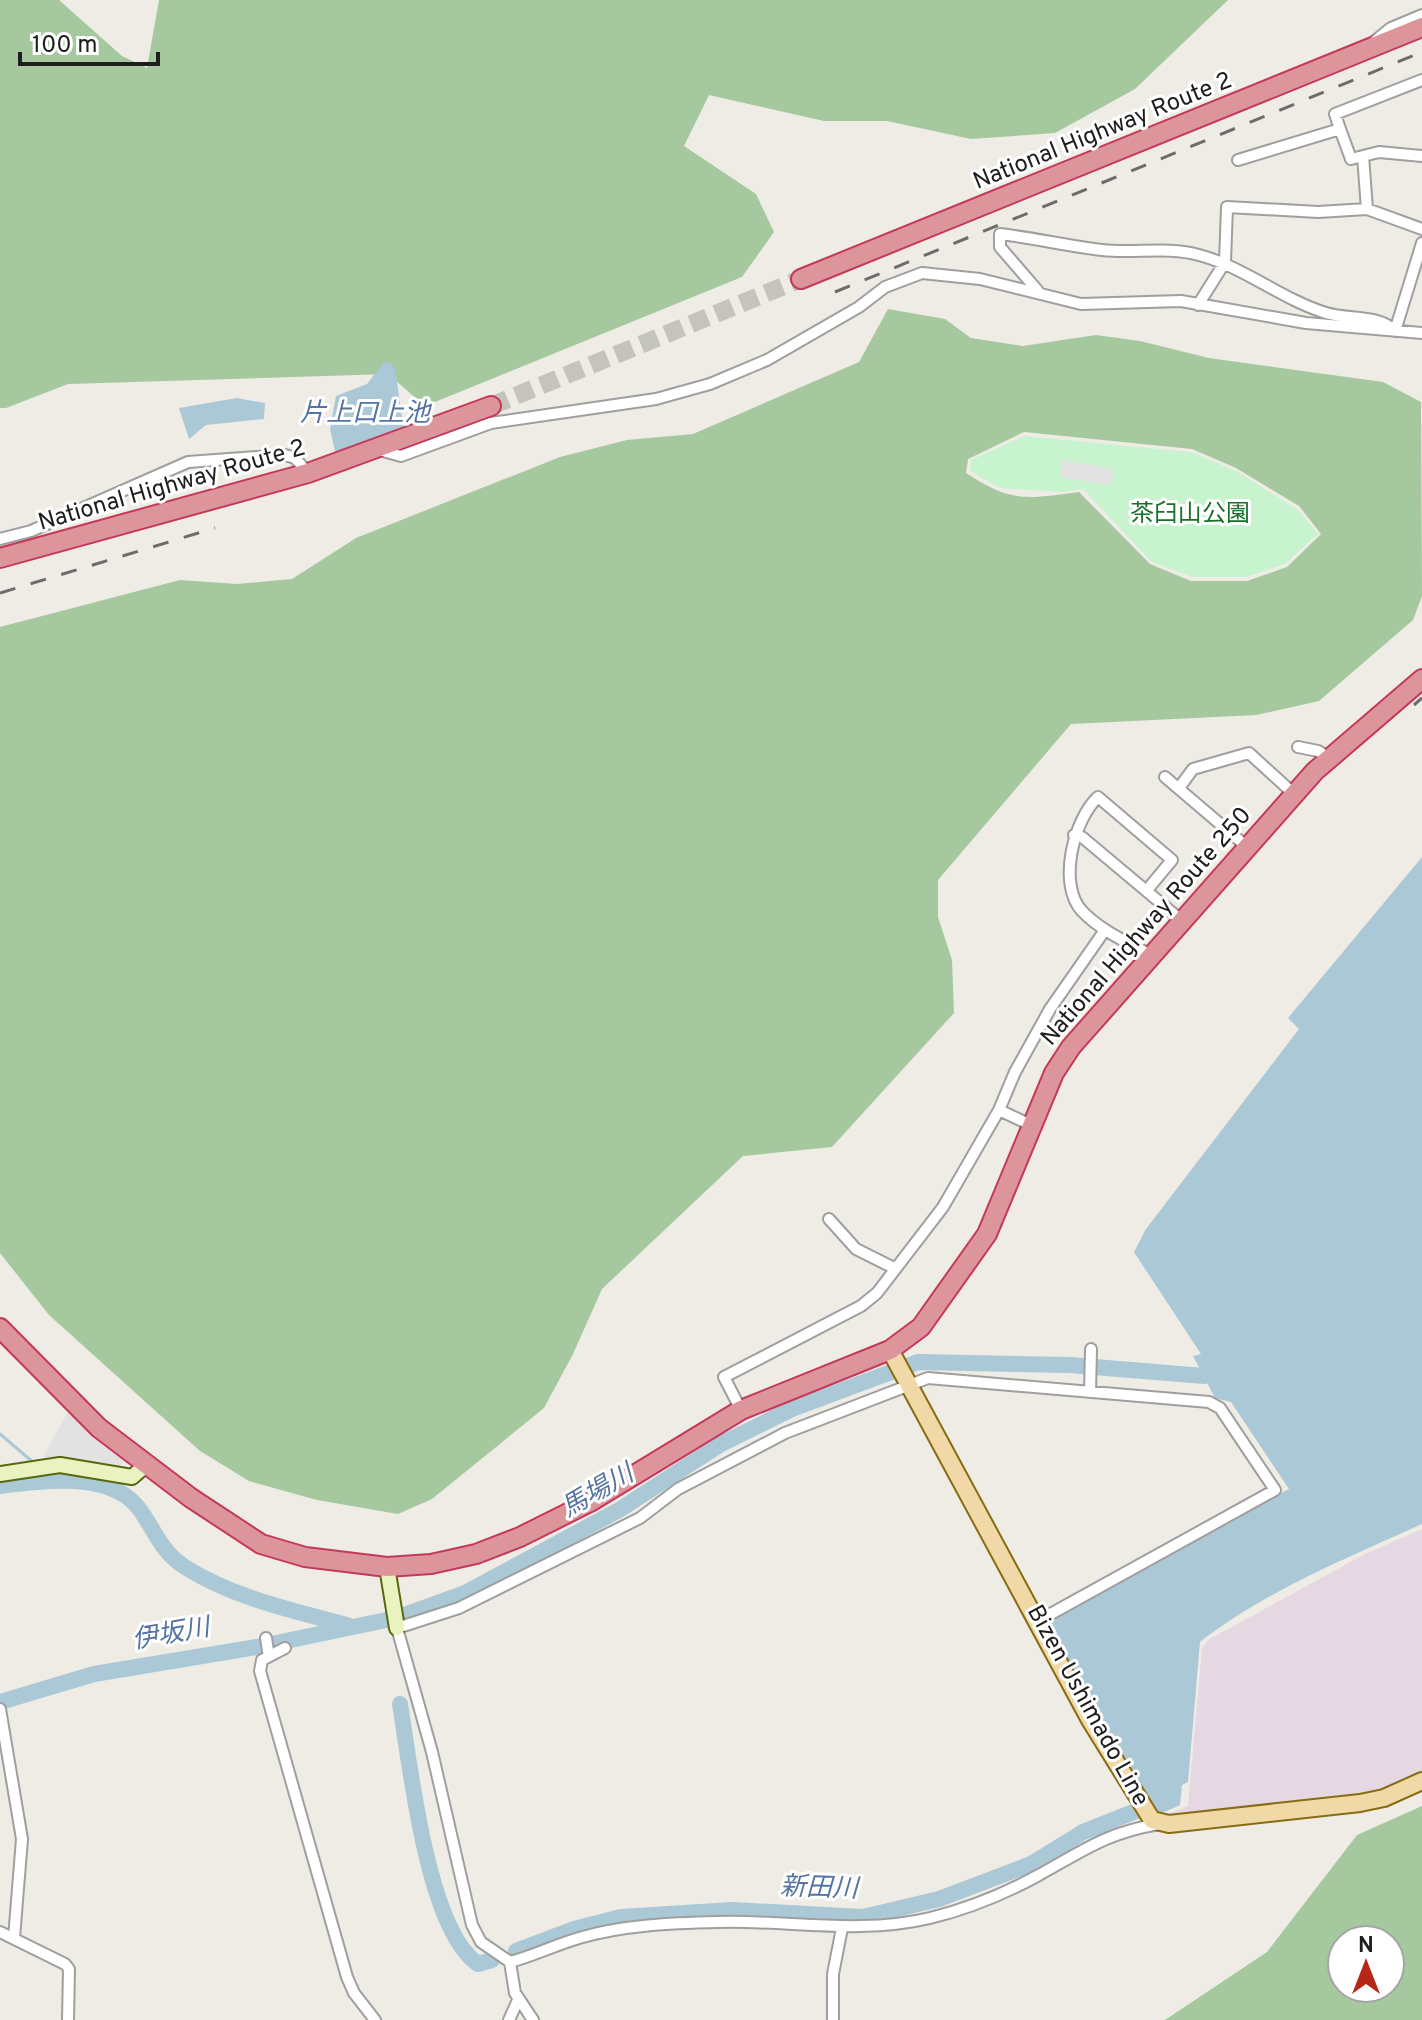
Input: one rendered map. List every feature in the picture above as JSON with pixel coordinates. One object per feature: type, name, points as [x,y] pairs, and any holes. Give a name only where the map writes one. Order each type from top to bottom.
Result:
[{"type":"highway","name":"National Highway Route 2","points":[[801,279],[1422,27]]},
{"type":"highway","name":"National Highway Route 2","points":[[0,558],[308,473],[379,450],[491,406]]},
{"type":"highway","name":"National Highway Route 250","points":[[0,1328],[99,1428],[242,1534],[261,1544],[305,1557],[387,1567],[451,1560],[520,1537],[590,1502],[741,1410],[891,1354],[935,1312],[987,1234],[1054,1073],[1071,1047],[1294,794],[1329,758],[1422,679]]},
{"type":"main road","name":"Bizen Ushimado Line","points":[[891,1354],[1090,1720],[1138,1800],[1156,1822],[1360,1803],[1384,1798],[1422,1781]]},
{"type":"main road","points":[[0,1474],[37,1468],[74,1467],[120,1478],[132,1477],[146,1465]]},
{"type":"main road","points":[[387,1567],[396,1626]]},
{"type":"street","points":[[1369,49],[1391,28],[1422,15]]},
{"type":"street","points":[[1422,80],[1335,114],[1351,159],[1391,152],[1422,156]]},
{"type":"street","points":[[1238,160],[1340,129]]},
{"type":"street","points":[[1363,156],[1367,209]]},
{"type":"street","points":[[1198,305],[1225,262],[1227,207],[1318,212],[1367,209],[1422,229]]},
{"type":"street","points":[[1038,291],[1000,247],[1000,234],[1103,250],[1166,248],[1225,262],[1294,300],[1329,314],[1387,322],[1395,331]]},
{"type":"street","points":[[1395,331],[1422,243]]},
{"type":"street","points":[[379,450],[401,456],[491,423],[656,399],[709,384],[767,360],[859,307],[885,287],[922,273],[952,274],[1038,291],[1081,304],[1181,301],[1254,311],[1306,323],[1422,333]]},
{"type":"street","points":[[0,539],[31,531],[198,459],[285,455],[295,458],[308,473]]},
{"type":"street","points":[[1298,747],[1318,751],[1329,758]]},
{"type":"street","points":[[1179,788],[1193,769],[1249,753],[1294,794]]},
{"type":"street","points":[[1165,777],[1246,846]]},
{"type":"street","points":[[1147,890],[1172,860],[1098,797],[1080,819],[1074,835],[1071,887],[1074,896],[1083,913],[1105,930],[1151,955]]},
{"type":"street","points":[[1074,835],[1082,837],[1181,920]]},
{"type":"street","points":[[741,1410],[724,1377],[861,1306],[877,1293],[943,1207],[999,1110],[1015,1072],[1050,1009],[1105,930]]},
{"type":"street","points":[[999,1110],[1031,1125]]},
{"type":"street","points":[[829,1219],[856,1249],[894,1268]]},
{"type":"street","points":[[1090,1390],[1091,1349]]},
{"type":"street","points":[[533,2020],[518,2000],[510,1962],[481,1942],[472,1925],[432,1752],[396,1626],[459,1608],[640,1518],[678,1489],[785,1433],[928,1378],[1209,1402],[1220,1408],[1275,1490],[1038,1621]]},
{"type":"street","points":[[285,1648],[262,1660],[260,1671],[347,1977],[354,1993],[375,2020]]},
{"type":"street","points":[[0,1709],[22,1839],[14,1938]]},
{"type":"street","points":[[510,1962],[580,1938],[665,1924],[766,1922],[866,1928],[931,1918],[990,1899],[1037,1876],[1083,1847],[1125,1830],[1156,1822]]},
{"type":"street","points":[[833,2020],[833,1974],[842,1928]]},
{"type":"street","points":[[0,1932],[69,1969],[68,2020]]},
{"type":"street","points":[[509,2020],[518,2000]]},
{"type":"shaded area","points":[[1062,460],[1114,469],[1111,485],[1060,477]]},
{"type":"shaded area","points":[[69,1410],[126,1458],[117,1470],[63,1457],[43,1457]]},
{"type":"shaded area","points":[[1422,1529],[1422,1772],[1372,1796],[1161,1817],[1188,1806],[1202,1648],[1208,1640],[1365,1554]]},
{"type":"green space","points":[[0,0],[59,0],[122,56],[147,68],[159,0],[1228,0],[1135,89],[1055,133],[971,139],[887,121],[824,121],[709,95],[684,146],[756,194],[774,232],[742,277],[425,406],[388,374],[68,384],[0,408]]},
{"type":"green space","points":[[888,309],[945,319],[971,338],[1023,346],[1096,335],[1140,341],[1209,358],[1383,382],[1421,402],[1422,596],[1413,620],[1319,701],[1256,715],[1071,724],[938,880],[938,917],[952,960],[954,1013],[832,1147],[743,1156],[602,1289],[573,1354],[544,1408],[432,1499],[398,1514],[317,1500],[249,1481],[200,1451],[49,1315],[0,1253],[0,627],[180,580],[237,584],[292,579],[356,538],[560,457],[627,440],[693,434],[859,362]],"holes":[[[1024,432],[1192,449],[1236,468],[1299,506],[1321,534],[1287,567],[1247,581],[1191,581],[1150,564],[1079,492],[1032,497],[1008,494],[966,473],[968,459]]]},
{"type":"green space","name":"茶臼山公園","points":[[1024,436],[1191,452],[1236,471],[1297,509],[1318,534],[1285,564],[1246,577],[1192,577],[1152,562],[1083,489],[1064,492],[1000,488],[970,471],[971,460]]},
{"type":"green space","points":[[1422,1806],[1422,2020],[1165,2020],[1267,1952],[1357,1835]]},
{"type":"water","name":"片上口上池","points":[[384,362],[391,363],[395,369],[404,430],[342,452],[335,451],[330,429],[336,396],[367,384]]},
{"type":"water","points":[[237,398],[265,403],[264,419],[206,425],[189,439],[179,408]]},
{"type":"water","points":[[1422,857],[1422,1524],[1279,1591],[1200,1642],[1188,1782],[1182,1785],[1180,1805],[1158,1815],[1044,1622],[1289,1489],[1231,1402],[1215,1398],[1193,1356],[1201,1354],[1134,1252],[1146,1229],[1299,1029],[1288,1018]]},
{"type":"waterway","name":"馬場川","points":[[0,1702],[94,1674],[257,1647],[396,1618],[465,1593],[619,1510],[721,1444],[792,1409],[918,1362],[1070,1365],[1204,1376]]},
{"type":"waterway","points":[[0,1434],[34,1463]]},
{"type":"waterway","points":[[45,1473],[53,1480]]},
{"type":"waterway","name":"馬場川","points":[[0,1486],[71,1481],[108,1487],[136,1505],[176,1561],[203,1578],[263,1602],[347,1625]]},
{"type":"waterway","name":"新田川","points":[[400,1704],[424,1844],[446,1917],[460,1946],[478,1964],[492,1960]]},
{"type":"waterway","name":"新田川","points":[[516,1951],[574,1929],[621,1917],[732,1910],[863,1917],[939,1899],[1031,1864],[1083,1832],[1151,1805]]},
{"type":"tunnel","points":[[491,406],[801,279]]},
{"type":"railway","points":[[835,292],[1422,52]]},
{"type":"railway","points":[[0,593],[215,528]]},
{"type":"railway","points":[[1414,705],[1422,698]]},
{"type":"water label","name":"伊坂川","points":[[171,1635]]}]
